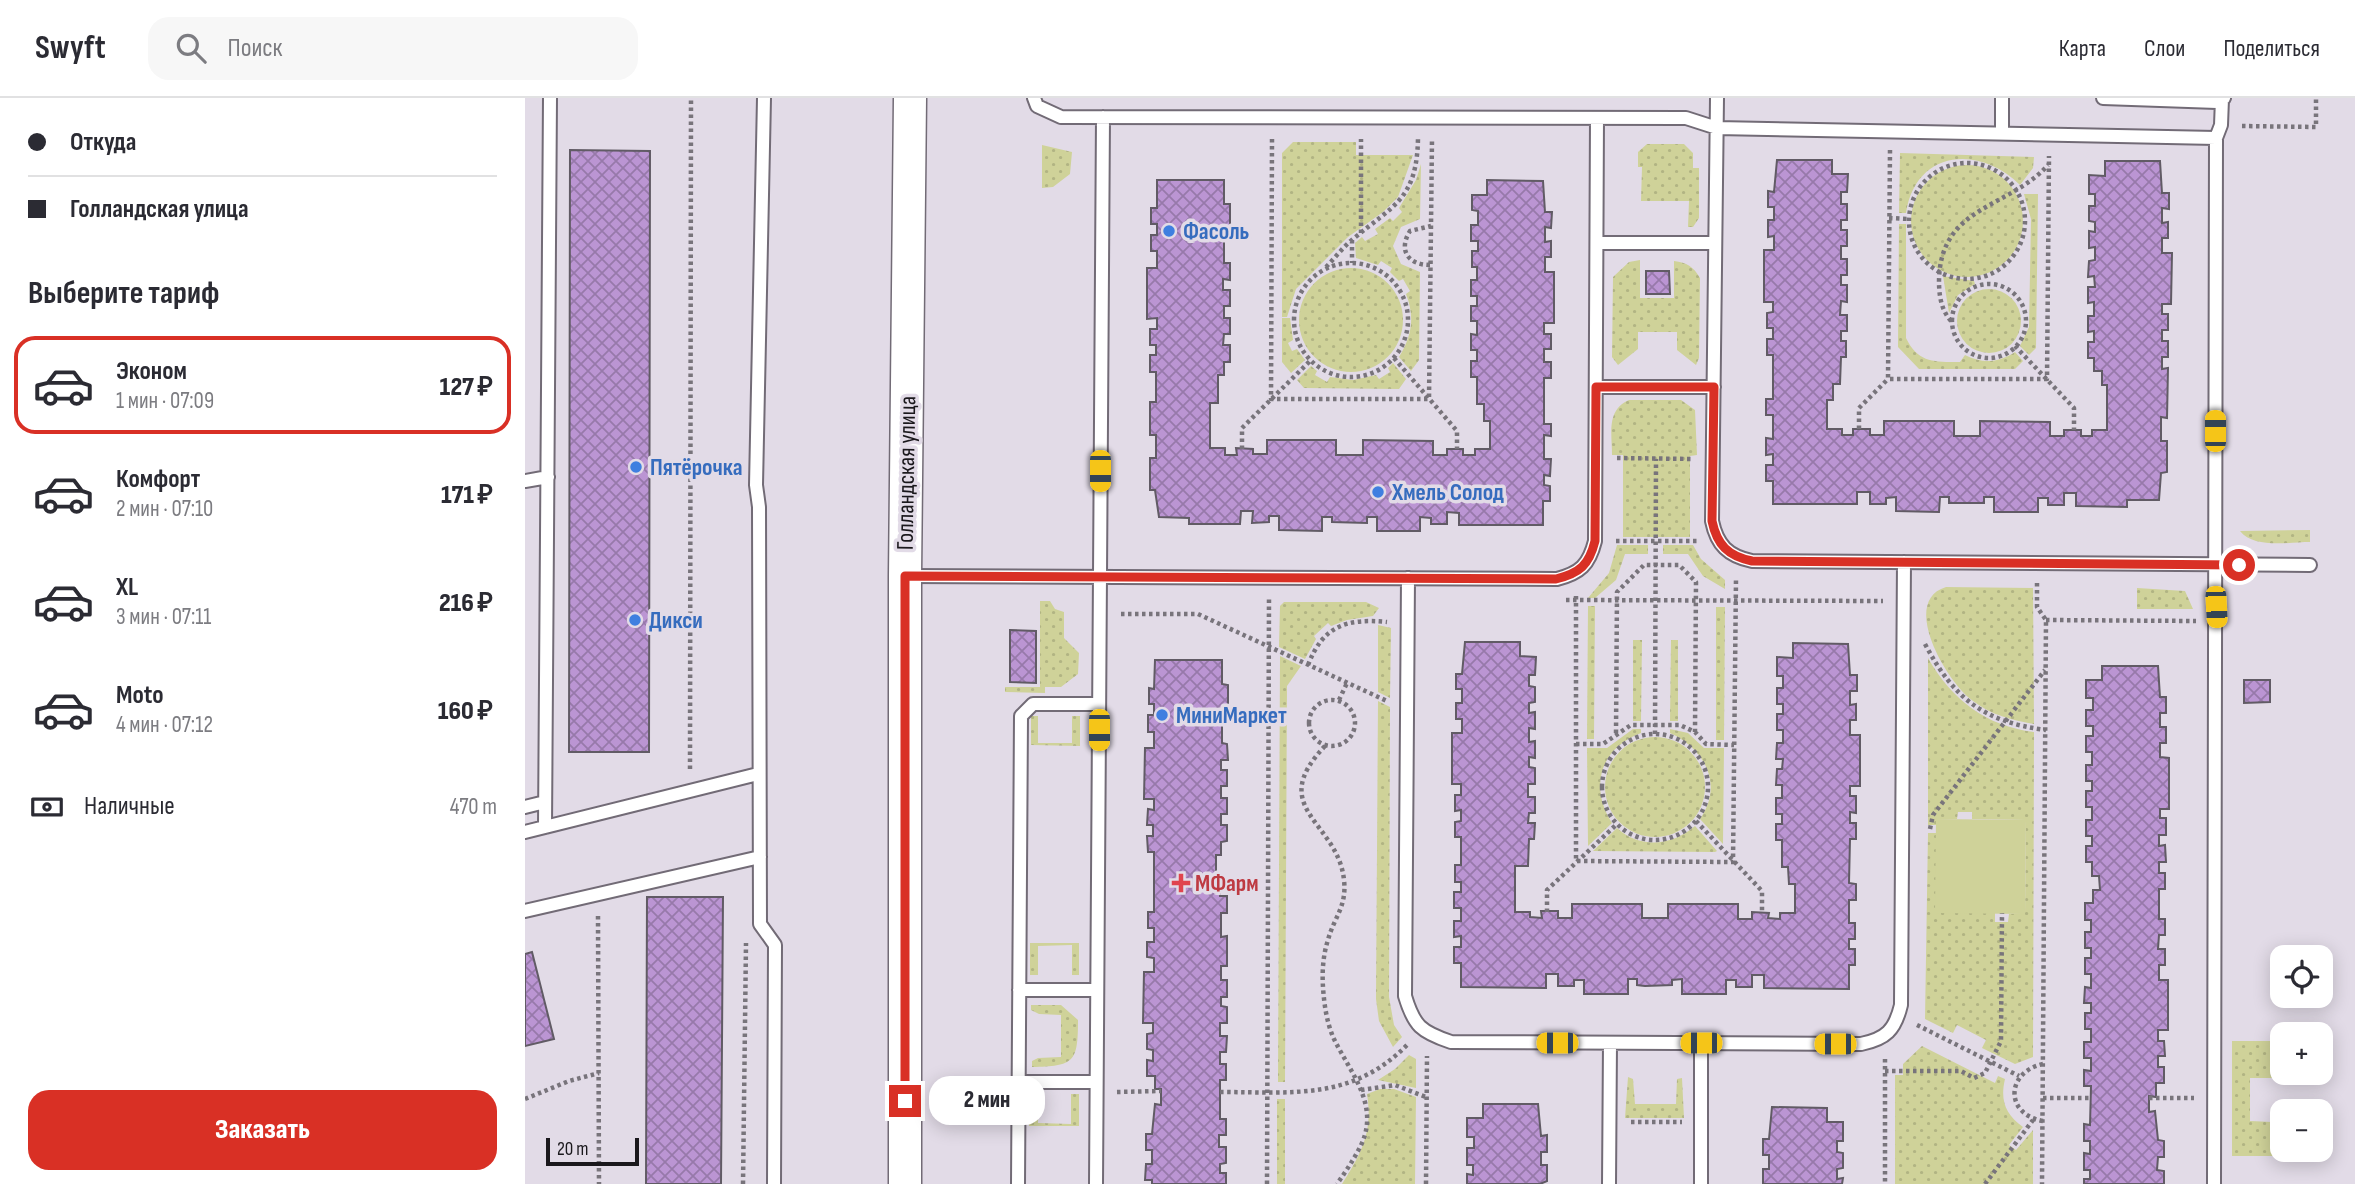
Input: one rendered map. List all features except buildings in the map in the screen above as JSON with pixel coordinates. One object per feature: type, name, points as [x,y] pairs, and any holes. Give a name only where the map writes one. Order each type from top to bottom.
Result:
[{"type":"street","name":"Голландская улица","points":[[910,98],[923,1184]]},
{"type":"street","name":"Голландская улица","points":[[905,1184],[914,577],[926,98]]},
{"type":"lane","points":[[545,827],[550,98]]},
{"type":"lane","points":[[764,98],[756,471],[759,508],[758,774],[760,924],[775,945],[774,1184]]},
{"type":"lane","points":[[1034,98],[1037,106],[1061,117],[1686,118],[1717,128],[2216,138]]},
{"type":"lane","points":[[1717,98],[1712,521],[1717,541],[1736,558],[1752,561],[2310,565]]},
{"type":"lane","points":[[2002,98],[2002,133]]},
{"type":"lane","points":[[2103,98],[2217,102],[2223,99]]},
{"type":"lane","points":[[2214,1184],[2216,138],[2221,125],[2223,99]]},
{"type":"lane","points":[[1095,1184],[1103,117]]},
{"type":"lane","points":[[914,577],[1556,579],[1576,574],[1590,560],[1595,541],[1597,118]]},
{"type":"lane","points":[[1597,243],[1715,243]]},
{"type":"lane","points":[[1596,387],[1714,387]]},
{"type":"lane","points":[[525,481],[548,477]]},
{"type":"lane","points":[[1408,579],[1405,996],[1411,1018],[1427,1034],[1451,1042],[1861,1045],[1882,1040],[1896,1026],[1901,1005],[1905,562]]},
{"type":"lane","points":[[1018,1184],[1021,716],[1033,704],[1099,704]]},
{"type":"lane","points":[[525,832],[758,774]]},
{"type":"lane","points":[[525,807],[545,802]]},
{"type":"lane","points":[[525,911],[760,857]]},
{"type":"lane","points":[[1019,990],[1097,990]]},
{"type":"lane","points":[[1609,1184],[1610,1043]]},
{"type":"lane","points":[[1700,1184],[1701,1043]]},
{"type":"lane","points":[[1018,1082],[1096,1087]]},
{"type":"path","points":[[690,791],[691,98]]},
{"type":"path","points":[[2221,125],[2316,127],[2316,98]]},
{"type":"path","points":[[1271,399],[1273,117]]},
{"type":"path","points":[[1361,233],[1362,117]]},
{"type":"path","points":[[1323,270],[1352,240],[1386,216],[1402,199],[1411,182],[1417,156],[1418,117]]},
{"type":"path","points":[[1429,399],[1432,117]]},
{"type":"path","points":[[1859,429],[1859,408],[1888,379],[1890,131]]},
{"type":"path","points":[[2047,379],[2049,135]]},
{"type":"path","points":[[1960,162],[1982,164],[2001,173],[2018,191],[2025,208],[2026,230],[2019,250],[2005,267],[1981,277],[1964,280],[1940,272],[1925,262],[1913,244],[1909,219],[1912,202],[1923,183],[1940,169],[1960,162]]},
{"type":"path","points":[[1951,321],[1958,300],[1966,291],[1982,285],[2000,285],[2018,298],[2026,320],[2024,332],[2015,346],[2001,356],[1978,356],[1959,343],[1951,321],[1944,314],[1939,293],[1940,272],[1945,251],[1955,232],[1970,216],[1988,203],[2018,191],[2035,180],[2049,163]]},
{"type":"path","points":[[1889,218],[1909,219]]},
{"type":"path","points":[[1430,265],[1410,260],[1404,251],[1404,240],[1410,231],[1431,226]]},
{"type":"path","points":[[1352,240],[1352,263]]},
{"type":"path","points":[[1338,263],[1352,263],[1362,263],[1384,272],[1400,290],[1408,313],[1406,337],[1394,358],[1375,372],[1352,377],[1328,373],[1310,361],[1296,338],[1293,314],[1300,291],[1316,273],[1338,263]]},
{"type":"path","points":[[1981,277],[1982,285]]},
{"type":"path","points":[[2015,346],[2074,408],[2074,430]]},
{"type":"path","points":[[1394,358],[1457,431],[1457,449]]},
{"type":"path","points":[[1242,449],[1242,428],[1310,361]]},
{"type":"path","points":[[1888,379],[2047,379]]},
{"type":"path","points":[[1271,399],[1429,399]]},
{"type":"path","points":[[1595,458],[1713,458]]},
{"type":"path","points":[[1655,734],[1656,459]]},
{"type":"path","points":[[1595,541],[1717,541]]},
{"type":"path","points":[[1733,862],[1736,558]]},
{"type":"path","points":[[2037,563],[2037,607],[2046,620],[2042,1184]]},
{"type":"path","points":[[1616,733],[1617,592],[1644,565],[1679,565],[1696,582],[1695,732]]},
{"type":"path","points":[[1576,574],[1576,862]]},
{"type":"path","points":[[1267,1184],[1269,578]]},
{"type":"path","points":[[1576,602],[1616,599],[1904,601]]},
{"type":"path","points":[[1100,613],[1198,614],[1407,710]]},
{"type":"path","points":[[1308,664],[1321,639],[1345,624],[1367,620],[1408,628]]},
{"type":"path","points":[[2046,620],[2217,621]]},
{"type":"path","points":[[1904,642],[1925,642],[1955,692],[1978,709],[2003,721],[2046,730]]},
{"type":"path","points":[[1930,829],[1933,816],[2003,721],[2046,669]]},
{"type":"path","points":[[1339,700],[1347,682]]},
{"type":"path","points":[[1327,700],[1339,700],[1350,707],[1355,718],[1355,730],[1348,741],[1337,747],[1325,746],[1314,739],[1309,728],[1309,716],[1316,705],[1327,700]]},
{"type":"path","points":[[1576,744],[1604,744],[1630,725],[1679,725],[1695,732],[1706,744],[1734,745]]},
{"type":"path","points":[[1655,734],[1683,742],[1703,764],[1708,794],[1696,821],[1671,838],[1657,840],[1628,833],[1616,824],[1602,797],[1606,766],[1625,743],[1655,734]]},
{"type":"path","points":[[1325,746],[1303,774],[1300,790],[1303,805],[1311,821],[1339,856],[1344,880],[1344,902],[1328,937],[1324,957],[1323,988],[1334,1039],[1359,1081],[1367,1121],[1363,1141],[1337,1184]]},
{"type":"path","points":[[1696,821],[1762,891],[1762,913]]},
{"type":"path","points":[[1547,912],[1547,890],[1616,824]]},
{"type":"path","points":[[1576,862],[1733,862]]},
{"type":"path","points":[[598,894],[599,1184]]},
{"type":"path","points":[[1885,1070],[1961,1071],[1974,1078],[1985,1073],[2001,1041],[2002,914]]},
{"type":"path","points":[[743,1184],[746,941]]},
{"type":"path","points":[[1896,1026],[1919,1025],[2019,1076]]},
{"type":"path","points":[[1220,1092],[1310,1092],[1359,1081],[1427,1034]]},
{"type":"path","points":[[1426,1184],[1427,1034]]},
{"type":"path","points":[[1882,1040],[1885,1070],[1885,1184]]},
{"type":"path","points":[[2043,1064],[2030,1067],[2019,1076],[2014,1089],[2015,1102],[2022,1113],[2043,1121]]},
{"type":"path","points":[[525,1099],[569,1081],[599,1073]]},
{"type":"path","points":[[1361,1090],[1395,1085],[1426,1097]]},
{"type":"path","points":[[1096,1087],[1161,1091]]},
{"type":"path","points":[[2043,1098],[2091,1098]]},
{"type":"path","points":[[2149,1098],[2215,1098]]},
{"type":"path","points":[[1985,1184],[2033,1119]]},
{"type":"path","points":[[1609,1121],[1701,1122]]},
{"type":"green space","points":[[1293,142],[1356,142],[1356,155],[1413,155],[1398,197],[1383,212],[1348,237],[1296,289],[1287,317],[1282,317],[1282,153]]},
{"type":"green space","points":[[1647,144],[1684,144],[1693,153],[1693,168],[1699,168],[1699,218],[1693,227],[1688,227],[1689,201],[1641,201],[1642,167],[1638,167],[1638,152]]},
{"type":"green space","points":[[1042,145],[1072,152],[1070,174],[1053,187],[1042,188]]},
{"type":"green space","points":[[1900,153],[2034,157],[2033,168],[2020,185],[2004,172],[1969,159],[1936,165],[1922,176],[1912,192],[1906,213],[1899,213]]},
{"type":"green space","points":[[1421,164],[1420,219],[1401,227],[1393,246],[1401,264],[1420,272],[1419,360],[1411,371],[1399,357],[1411,326],[1411,311],[1406,294],[1410,291],[1403,279],[1399,281],[1390,272],[1392,268],[1381,261],[1378,265],[1356,258],[1355,243],[1362,237],[1365,241],[1378,234],[1375,229],[1390,218],[1393,221],[1402,212],[1399,208],[1416,180]]},
{"type":"green space","points":[[1967,165],[1988,169],[2007,181],[2019,200],[2023,221],[2019,242],[2007,261],[1988,273],[1967,277],[1946,273],[1927,261],[1915,242],[1911,221],[1915,200],[1927,181],[1946,169]]},
{"type":"green space","points":[[2024,194],[2038,194],[2036,348],[2029,355],[2020,346],[2029,327],[2031,219]]},
{"type":"green space","points":[[1899,224],[1906,224],[1906,338],[1911,346],[1922,357],[1942,362],[1960,362],[1965,355],[1990,361],[2015,352],[2023,361],[2015,369],[1919,369],[1898,347]]},
{"type":"green space","points":[[1640,260],[1640,298],[1674,298],[1674,261],[1689,266],[1700,278],[1699,358],[1696,365],[1677,350],[1677,332],[1638,332],[1638,349],[1618,365],[1612,357],[1613,277],[1629,262]]},
{"type":"green space","points":[[1351,268],[1371,272],[1388,283],[1399,300],[1403,320],[1399,340],[1388,357],[1371,368],[1351,372],[1331,368],[1314,357],[1303,340],[1299,320],[1303,300],[1314,283],[1331,272]]},
{"type":"green space","points":[[1943,276],[1974,281],[1975,284],[1958,295],[1949,313]]},
{"type":"green space","points":[[1983,289],[1995,289],[2012,298],[2019,309],[2019,333],[2012,344],[1995,353],[1983,353],[1971,348],[1962,339],[1957,327],[1957,315],[1962,303],[1971,294]]},
{"type":"green space","points":[[1282,318],[1290,318],[1293,340],[1288,343],[1292,351],[1297,349],[1305,360],[1291,373],[1282,362]]},
{"type":"green space","points":[[1393,363],[1406,379],[1399,389],[1304,388],[1297,380],[1311,366],[1317,371],[1315,375],[1327,382],[1330,377],[1353,380],[1376,375],[1379,379],[1390,372],[1388,368]]},
{"type":"green space","points":[[1629,400],[1681,400],[1695,410],[1697,455],[1690,456],[1690,537],[1623,537],[1623,455],[1612,455],[1611,431],[1617,410]]},
{"type":"green space","points":[[2310,530],[2310,542],[2282,543],[2254,540],[2240,531]]},
{"type":"green space","points":[[1617,545],[1648,545],[1648,554],[1625,554],[1616,580],[1595,598],[1588,598],[1609,573]]},
{"type":"green space","points":[[1663,545],[1693,545],[1701,559],[1725,580],[1725,589],[1703,576],[1688,554],[1663,554]]},
{"type":"green space","points":[[1946,587],[2033,588],[2034,724],[1987,710],[1962,692],[1951,678],[1932,642],[1927,624],[1927,608],[1933,595]]},
{"type":"green space","points":[[2137,588],[2185,591],[2193,609],[2137,609]]},
{"type":"green space","points":[[1040,601],[1050,601],[1055,609],[1064,612],[1064,638],[1079,653],[1078,674],[1061,687],[1045,687],[1045,693],[1005,692],[1005,687],[1040,687]]},
{"type":"green space","points":[[1284,602],[1366,602],[1379,608],[1373,616],[1347,620],[1331,626],[1328,623],[1314,636],[1316,639],[1305,659],[1279,647],[1280,606]]},
{"type":"green space","points":[[1588,606],[1595,606],[1594,739],[1587,739]]},
{"type":"green space","points":[[1716,607],[1725,607],[1724,740],[1716,740]]},
{"type":"green space","points":[[1378,625],[1391,628],[1390,698],[1378,692]]},
{"type":"green space","points":[[1633,640],[1642,640],[1641,721],[1633,721]]},
{"type":"green space","points":[[1671,640],[1678,640],[1678,721],[1670,721]]},
{"type":"green space","points":[[1280,656],[1301,666],[1287,686],[1285,1082],[1278,1082]]},
{"type":"green space","points":[[1928,658],[1948,686],[1972,708],[2001,724],[2034,732],[2033,1057],[2015,1064],[1982,1048],[1986,1040],[1957,1025],[1953,1033],[1925,1019],[1928,833],[1936,833],[1936,913],[1995,913],[1995,922],[2008,922],[2009,914],[2025,913],[2026,820],[1972,819],[1972,812],[1958,812],[1957,819],[1937,819],[1936,825],[1928,825]]},
{"type":"green space","points":[[1378,701],[1390,707],[1389,997],[1394,1025],[1402,1037],[1393,1047],[1379,1021],[1376,999]]},
{"type":"green space","points":[[1031,716],[1038,716],[1038,743],[1072,743],[1072,716],[1080,716],[1080,746],[1031,745]]},
{"type":"green space","points":[[1633,729],[1641,729],[1641,733],[1616,748],[1608,759],[1600,783],[1601,796],[1612,823],[1588,846],[1587,748],[1607,748]]},
{"type":"green space","points":[[1670,729],[1688,733],[1704,748],[1724,748],[1723,844],[1700,819],[1710,793],[1707,769],[1693,748],[1670,733]]},
{"type":"green space","points":[[1655,737],[1674,741],[1690,752],[1701,768],[1705,787],[1701,806],[1690,822],[1674,833],[1655,837],[1636,833],[1620,822],[1609,806],[1605,787],[1609,768],[1620,752],[1636,741]]},
{"type":"green space","points":[[1936,819],[2026,820],[2025,914],[1935,913]]},
{"type":"green space","points":[[1695,826],[1717,851],[1593,851],[1617,828],[1636,839],[1656,842],[1676,838]]},
{"type":"green space","points":[[1030,943],[1079,943],[1079,975],[1072,975],[1072,945],[1038,946],[1038,975],[1030,975]]},
{"type":"green space","points":[[1031,1005],[1061,1005],[1078,1020],[1075,1054],[1065,1063],[1032,1067],[1032,1061],[1038,1058],[1061,1057],[1061,1015],[1039,1014],[1031,1010]]},
{"type":"green space","points":[[2232,1041],[2270,1041],[2270,1078],[2250,1078],[2250,1121],[2270,1122],[2270,1156],[2232,1156]]},
{"type":"green space","points":[[1922,1046],[1995,1083],[1998,1076],[2005,1079],[2005,1106],[2023,1127],[2009,1145],[2016,1150],[2033,1130],[2033,1184],[1895,1184],[1895,1075],[1903,1075],[1903,1064]]},
{"type":"green space","points":[[1409,1055],[1416,1059],[1416,1088],[1378,1080],[1395,1069]]},
{"type":"green space","points":[[1628,1077],[1633,1079],[1635,1104],[1676,1104],[1677,1079],[1682,1078],[1684,1118],[1625,1118]]},
{"type":"green space","points":[[1380,1089],[1394,1089],[1416,1097],[1415,1184],[1342,1184],[1355,1162],[1367,1131],[1367,1094]]},
{"type":"green space","points":[[1030,1094],[1038,1094],[1038,1123],[1071,1124],[1071,1094],[1079,1094],[1079,1126],[1029,1126]]},
{"type":"green space","points":[[1277,1099],[1285,1099],[1285,1184],[1277,1184]]},
{"type":"place","name":"Фасоль","points":[[1169,231]]},
{"type":"place","name":"Пятёрочка","points":[[636,467]]},
{"type":"place","name":"Хмель Солод","points":[[1378,492]]},
{"type":"place","name":"Дикси","points":[[635,620]]},
{"type":"place","name":"МиниМаркет","points":[[1162,715]]},
{"type":"place","name":"МФарм","points":[[1181,883]]},
{"type":"route","points":[[905,1101],[905,576],[1556,579],[1576,574],[1590,560],[1595,541],[1596,387],[1714,387],[1712,521],[1717,541],[1736,558],[1752,561],[2239,565]]}]
